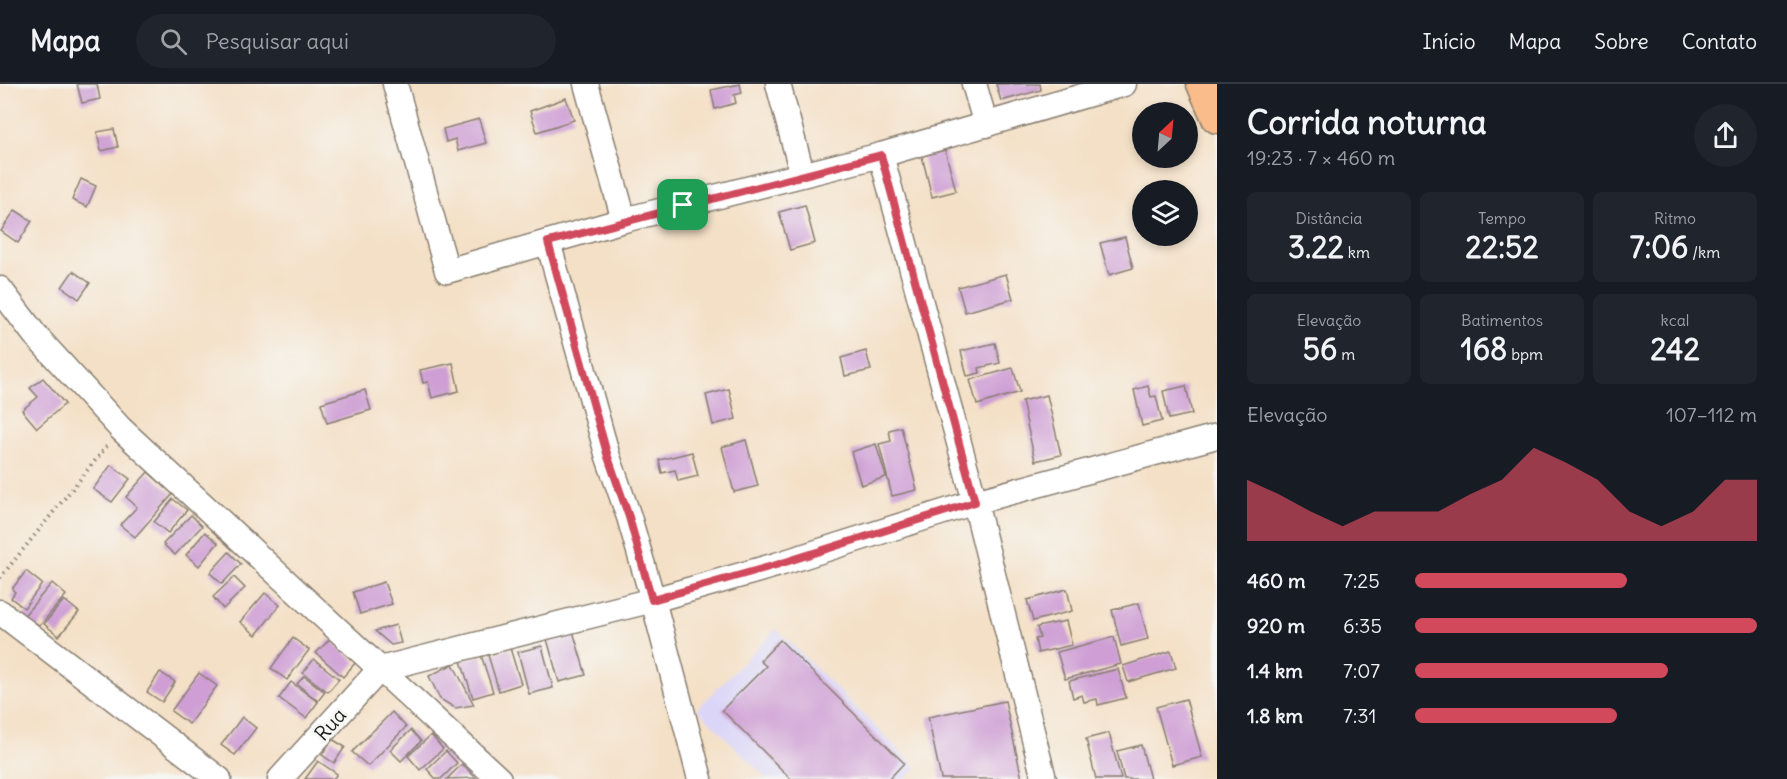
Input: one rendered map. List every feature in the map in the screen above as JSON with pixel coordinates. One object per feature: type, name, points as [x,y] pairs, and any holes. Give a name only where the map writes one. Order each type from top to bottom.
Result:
[{"type":"main road","points":[[1202,84],[1217,117]]},
{"type":"street","points":[[395,84],[447,271],[624,220],[802,173],[881,155],[1124,84]]},
{"type":"street","points":[[586,84],[624,220]]},
{"type":"street","points":[[778,84],[802,173]]},
{"type":"street","points":[[974,84],[986,125]]},
{"type":"street","points":[[881,155],[975,502],[1044,779]]},
{"type":"street","points":[[548,242],[608,457],[629,517],[700,779]]},
{"type":"street","points":[[0,290],[35,335],[121,429],[499,779]]},
{"type":"street","points":[[380,669],[652,600],[776,565],[975,502],[1217,436]]},
{"type":"street","points":[[0,612],[219,779]]},
{"type":"street","name":"Rua","points":[[280,779],[380,669]]},
{"type":"path","points":[[0,578],[121,429]]},
{"type":"shaded area","points":[[776,629],[917,768],[906,779],[767,779],[697,709]]},
{"type":"building","points":[[77,84],[97,84],[100,99],[82,103]]},
{"type":"building","points":[[740,84],[742,93],[734,95],[736,103],[715,109],[711,90]]},
{"type":"building","points":[[996,84],[1040,84],[1041,90],[1001,101]]},
{"type":"building","points":[[566,98],[574,120],[537,132],[530,111]]},
{"type":"building","points":[[479,119],[486,143],[458,151],[455,139],[446,142],[443,129]]},
{"type":"building","points":[[114,129],[118,147],[101,151],[97,132]]},
{"type":"building","points":[[945,150],[956,191],[932,197],[922,156]]},
{"type":"building","points":[[81,179],[96,186],[87,207],[72,200]]},
{"type":"building","points":[[805,205],[815,243],[790,250],[779,212]]},
{"type":"building","points":[[15,210],[32,221],[18,243],[1,231]]},
{"type":"building","points":[[1125,237],[1133,268],[1109,275],[1100,243]]},
{"type":"building","points":[[73,271],[90,283],[79,299],[62,287]]},
{"type":"building","points":[[1006,274],[1013,299],[965,312],[958,287]]},
{"type":"building","points":[[995,343],[1000,363],[979,368],[980,373],[967,376],[961,351]]},
{"type":"building","points":[[866,351],[871,370],[845,376],[841,358]]},
{"type":"building","points":[[453,363],[459,391],[432,398],[428,382],[423,383],[420,370]]},
{"type":"building","points":[[1013,368],[1020,392],[977,405],[970,380]]},
{"type":"building","points":[[43,378],[65,404],[37,428],[22,410],[38,397],[30,388]]},
{"type":"building","points":[[1148,386],[1151,397],[1156,396],[1162,421],[1142,426],[1134,390]]},
{"type":"building","points":[[1186,386],[1192,414],[1169,419],[1163,391]]},
{"type":"building","points":[[729,389],[736,419],[713,425],[706,395]]},
{"type":"building","points":[[365,390],[371,410],[327,423],[321,403]]},
{"type":"building","points":[[1047,395],[1061,455],[1035,461],[1022,401]]},
{"type":"building","points":[[901,427],[917,490],[892,496],[879,444],[891,441],[889,430]]},
{"type":"building","points":[[746,440],[758,486],[734,492],[722,447]]},
{"type":"building","points":[[876,444],[886,477],[861,485],[851,452]]},
{"type":"building","points":[[692,452],[698,476],[678,481],[675,470],[662,473],[659,460]]},
{"type":"building","points":[[111,465],[130,479],[112,502],[93,489]]},
{"type":"building","points":[[148,472],[173,494],[135,537],[120,525],[137,507],[126,497]]},
{"type":"building","points":[[173,499],[187,510],[168,533],[154,522]]},
{"type":"building","points":[[191,515],[202,526],[175,555],[163,544]]},
{"type":"building","points":[[205,532],[218,543],[199,566],[186,555]]},
{"type":"building","points":[[229,552],[241,564],[222,584],[210,573]]},
{"type":"building","points":[[26,571],[42,584],[24,608],[11,598],[15,592],[12,589]]},
{"type":"building","points":[[234,577],[245,588],[223,609],[213,597]]},
{"type":"building","points":[[384,582],[392,604],[360,614],[353,592]]},
{"type":"building","points":[[52,583],[66,595],[35,631],[21,619]]},
{"type":"building","points":[[1067,589],[1072,611],[1033,621],[1027,600]]},
{"type":"building","points":[[265,593],[280,605],[256,635],[240,622]]},
{"type":"building","points":[[64,600],[79,612],[59,636],[44,624]]},
{"type":"building","points":[[1139,603],[1148,639],[1121,646],[1112,610]]},
{"type":"building","points":[[1066,621],[1072,645],[1038,653],[1035,639],[1040,638],[1037,627]]},
{"type":"building","points":[[396,625],[401,643],[391,645],[375,631]]},
{"type":"building","points":[[573,631],[586,675],[559,682],[547,639]]},
{"type":"building","points":[[1114,637],[1121,664],[1065,679],[1057,652]]},
{"type":"building","points":[[293,638],[309,650],[287,680],[271,668]]},
{"type":"building","points":[[330,639],[356,662],[343,677],[316,653]]},
{"type":"building","points":[[780,640],[904,763],[889,779],[791,779],[722,710],[766,666],[760,661]]},
{"type":"building","points":[[542,646],[553,688],[529,694],[518,652]]},
{"type":"building","points":[[510,648],[521,684],[499,691],[488,655]]},
{"type":"building","points":[[1171,651],[1176,668],[1128,682],[1123,666]]},
{"type":"building","points":[[481,655],[493,692],[473,698],[461,661]]},
{"type":"building","points":[[314,659],[339,679],[328,692],[303,673]]},
{"type":"building","points":[[453,664],[474,705],[455,708],[440,699],[429,676]]},
{"type":"building","points":[[1118,669],[1126,698],[1098,705],[1097,699],[1084,702],[1082,695],[1073,698],[1069,681]]},
{"type":"building","points":[[160,672],[175,682],[162,702],[147,692]]},
{"type":"building","points":[[199,673],[217,686],[189,724],[171,711]]},
{"type":"building","points":[[304,676],[325,692],[318,701],[297,684]]},
{"type":"building","points":[[291,682],[318,702],[306,718],[279,698]]},
{"type":"building","points":[[1186,699],[1202,757],[1172,765],[1156,707]]},
{"type":"building","points":[[1005,701],[1022,779],[941,779],[928,717]]},
{"type":"building","points":[[392,712],[406,727],[368,766],[352,752]]},
{"type":"building","points":[[242,717],[256,728],[235,755],[221,745]]},
{"type":"building","points":[[411,730],[421,741],[401,761],[390,750]]},
{"type":"building","points":[[1109,733],[1121,779],[1096,779],[1086,739]]},
{"type":"building","points":[[431,735],[443,749],[420,770],[408,756]]},
{"type":"building","points":[[332,739],[345,747],[334,763],[322,755]]},
{"type":"building","points":[[1141,745],[1150,779],[1124,779],[1117,751]]},
{"type":"building","points":[[446,751],[457,763],[441,779],[436,779],[427,769]]},
{"type":"building","points":[[318,761],[337,774],[333,779],[305,779]]},
{"type":"building","points":[[462,764],[476,778],[447,779]]},
{"type":"route","points":[[881,155],[975,502],[776,565],[652,600],[629,517],[608,457],[548,242],[683,205],[802,173],[881,155]]}]
